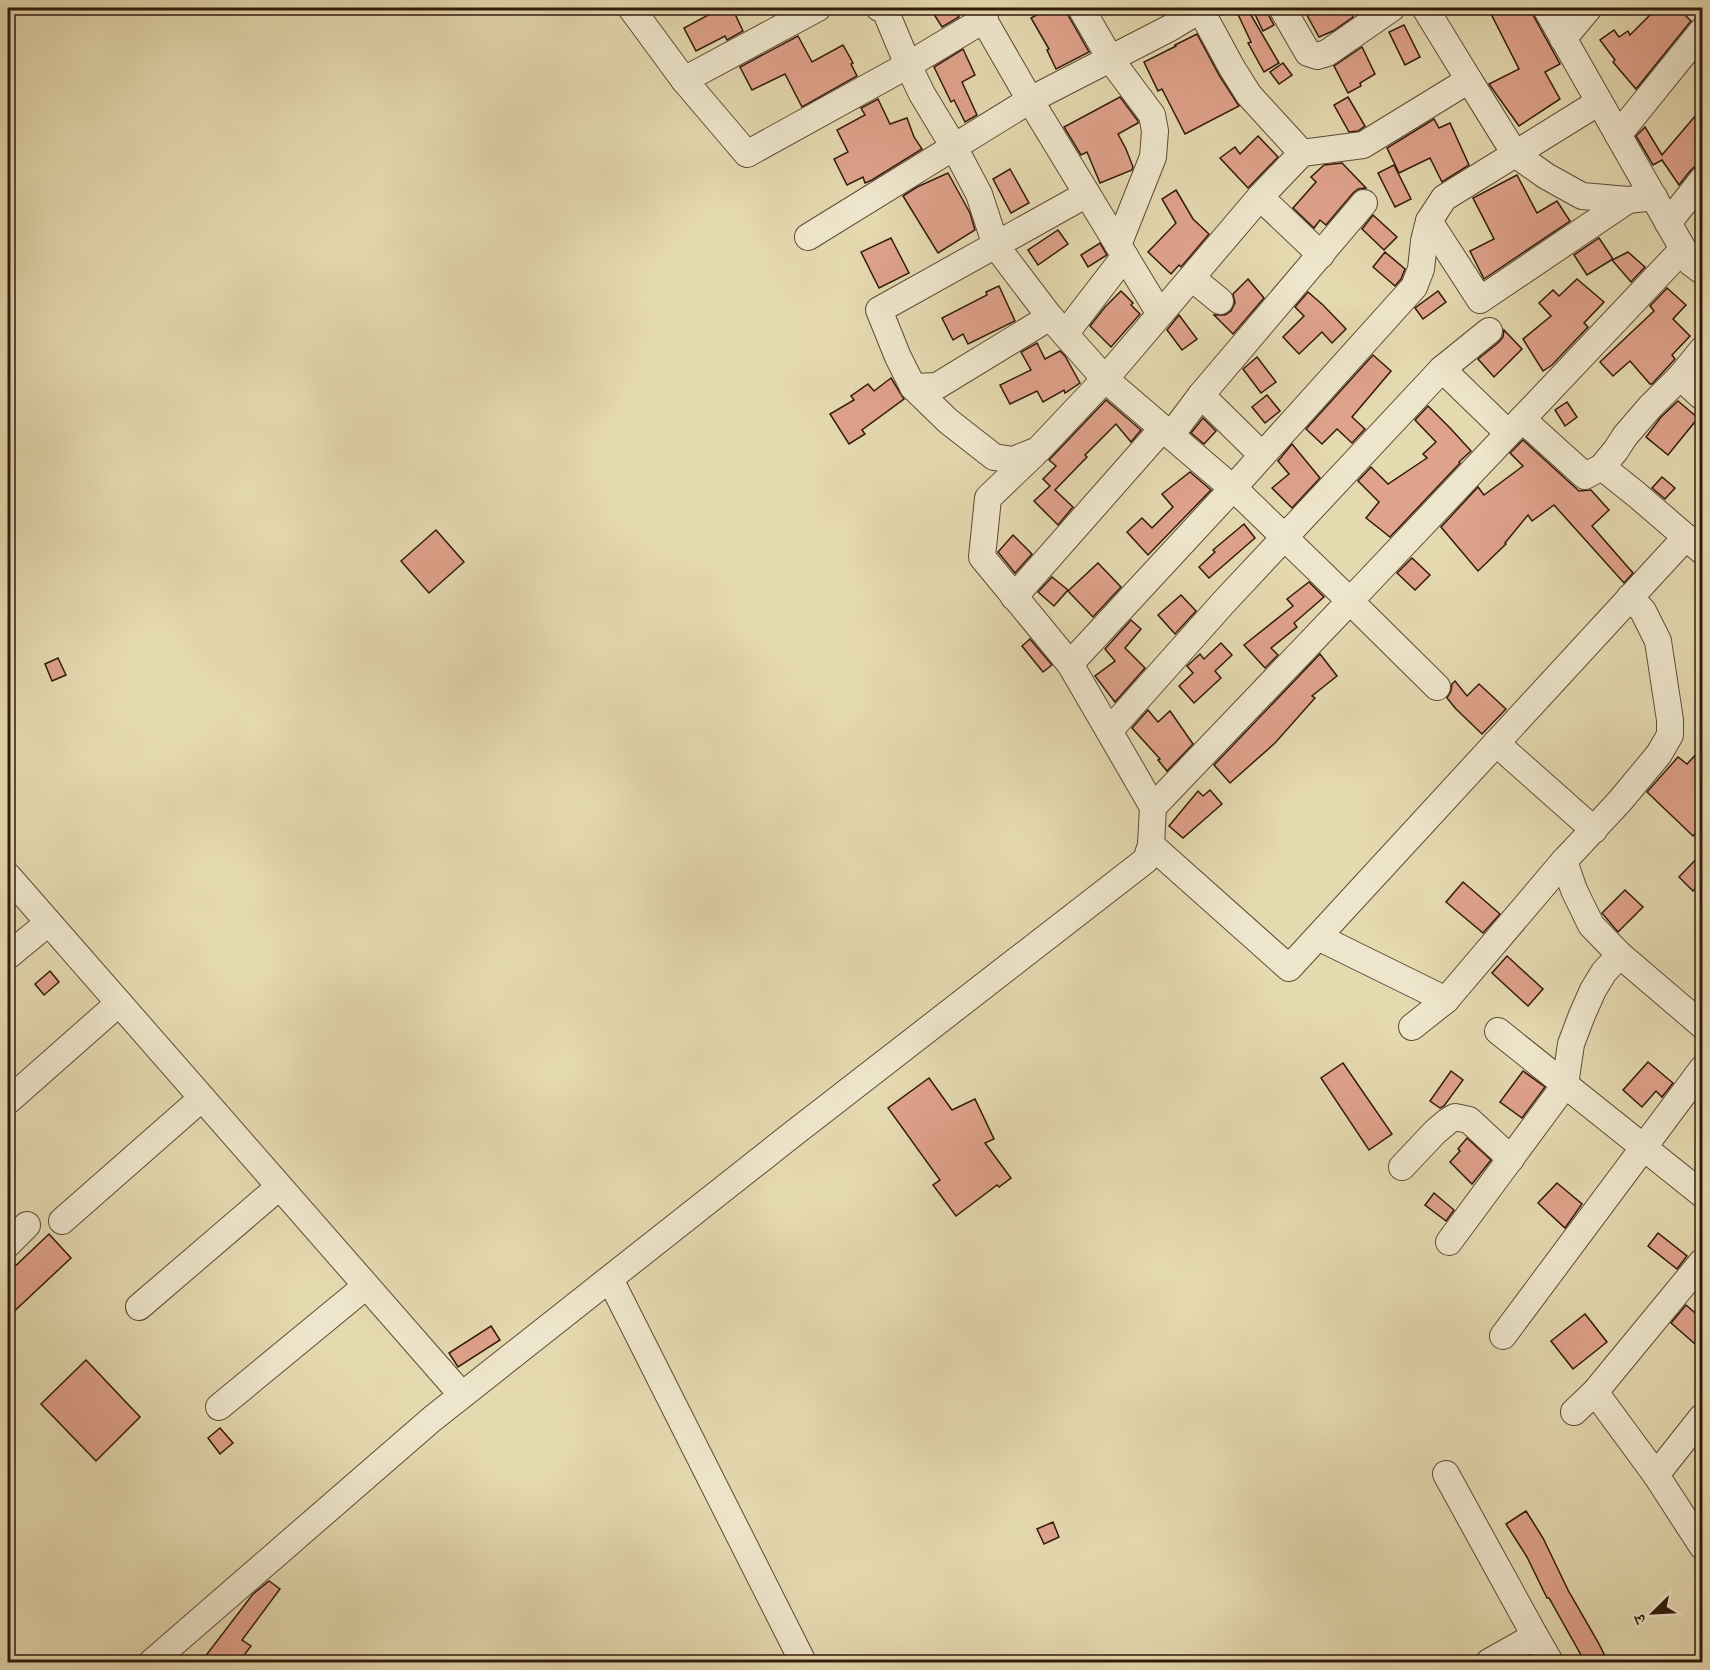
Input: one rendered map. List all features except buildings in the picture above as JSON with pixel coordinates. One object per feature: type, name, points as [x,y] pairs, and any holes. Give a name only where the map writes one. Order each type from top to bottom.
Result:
[{"type":"street","points":[[631,8],[684,80],[747,154],[908,65],[981,13],[1030,100],[1160,314]]},
{"type":"street","points":[[684,80],[818,8]]},
{"type":"street","points":[[879,8],[885,10],[922,94],[979,194],[996,246],[1058,326],[1105,379],[1233,488],[1437,687]]},
{"type":"street","points":[[913,387],[937,386],[1058,326],[1122,250],[1153,157],[1155,131],[1152,115],[1111,60],[1082,8]]},
{"type":"street","points":[[808,237],[1030,100],[1111,60],[1202,8],[1248,95],[1302,153]]},
{"type":"street","points":[[1282,8],[1308,53],[1317,56],[1327,53],[1392,8]]},
{"type":"street","points":[[1425,8],[1515,154],[1546,176],[1582,196],[1628,200],[1654,197]]},
{"type":"street","points":[[1546,8],[1691,263],[1702,271]]},
{"type":"street","points":[[1563,39],[1589,8]]},
{"type":"street","points":[[1618,135],[1702,31]]},
{"type":"street","points":[[152,1662],[432,1419],[789,1137],[1146,860],[1151,845],[1153,807],[1070,664],[982,556],[988,498],[1038,450],[1105,379],[1260,197],[1302,153],[1363,145],[1469,80]]},
{"type":"street","points":[[1070,664],[1233,488],[1414,286],[1421,269],[1429,221],[1444,198],[1599,102]]},
{"type":"street","points":[[1668,223],[1702,180]]},
{"type":"street","points":[[1038,450],[1013,460],[994,457],[948,421],[913,387],[879,310],[1087,194]]},
{"type":"street","points":[[1260,197],[1321,255]]},
{"type":"street","points":[[1429,221],[1480,300],[1628,200]]},
{"type":"street","points":[[1014,597],[1201,395],[1364,203]]},
{"type":"street","points":[[1153,807],[1683,249]]},
{"type":"street","points":[[1192,278],[1220,301]]},
{"type":"street","points":[[1109,731],[1224,602],[1442,369],[1489,331]]},
{"type":"street","points":[[1442,369],[1515,426],[1585,476],[1602,467],[1625,436],[1702,350]]},
{"type":"street","points":[[1680,377],[1702,397]]},
{"type":"street","points":[[1201,395],[1262,455]]},
{"type":"street","points":[[1151,845],[1289,968],[1630,597],[1697,543],[1602,467]]},
{"type":"street","points":[[1412,1027],[1446,1000],[1659,754],[1670,735],[1670,720],[1658,641],[1643,612],[1630,597]]},
{"type":"street","points":[[1496,743],[1594,830]]},
{"type":"street","points":[[1564,861],[1574,890],[1591,925],[1620,955],[1702,1025]]},
{"type":"street","points":[[8,876],[462,1395]]},
{"type":"street","points":[[8,956],[48,923]]},
{"type":"street","points":[[1318,937],[1446,1000]]},
{"type":"street","points":[[1449,1242],[1565,1085],[1571,1044],[1582,1015],[1604,972],[1620,955]]},
{"type":"street","points":[[8,1101],[118,1003]]},
{"type":"street","points":[[1498,1031],[1702,1194]]},
{"type":"street","points":[[1503,1336],[1702,1069]]},
{"type":"street","points":[[62,1221],[202,1098]]},
{"type":"street","points":[[1402,1167],[1435,1132],[1455,1117],[1469,1120],[1511,1159]]},
{"type":"street","points":[[139,1307],[279,1187]]},
{"type":"street","points":[[8,1244],[27,1225]]},
{"type":"street","points":[[1574,1412],[1595,1392],[1702,1262]]},
{"type":"street","points":[[609,1279],[803,1662]]},
{"type":"street","points":[[219,1407],[366,1286]]},
{"type":"street","points":[[1595,1392],[1656,1474],[1702,1546]]},
{"type":"street","points":[[1656,1474],[1702,1417]]},
{"type":"street","points":[[1446,1474],[1550,1662]]},
{"type":"street","points":[[1489,1662],[1535,1636]]}]
